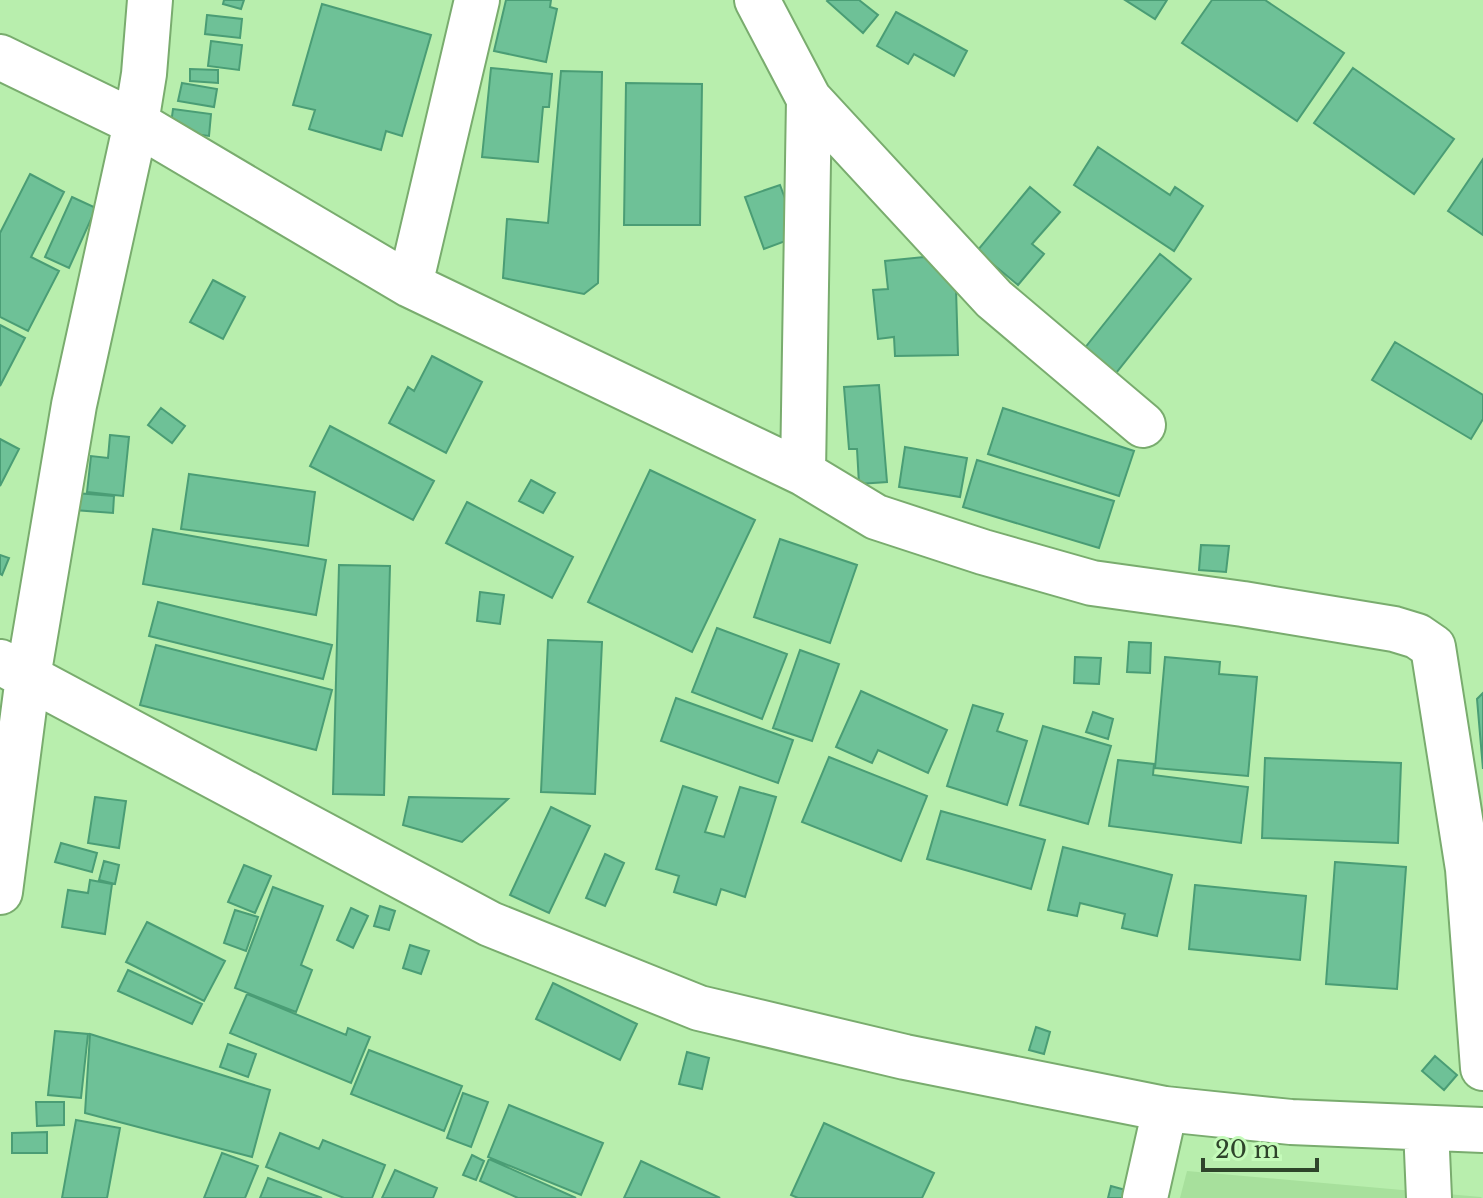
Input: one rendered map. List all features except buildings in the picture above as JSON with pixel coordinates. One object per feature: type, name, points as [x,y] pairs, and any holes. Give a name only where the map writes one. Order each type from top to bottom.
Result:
[{"type":"street","points":[[0,892],[14,669],[136,123],[144,74],[150,0]]},
{"type":"street","points":[[410,285],[477,0]]},
{"type":"street","points":[[757,0],[809,99],[994,299],[1143,425]]},
{"type":"street","points":[[0,57],[136,123],[410,285],[803,473],[876,517],[1092,583],[1243,604],[1394,629],[1417,636],[1433,647],[1468,869],[1483,1068]]},
{"type":"street","points":[[803,473],[809,99]]},
{"type":"street","points":[[14,669],[490,924],[699,1008],[905,1057],[1165,1109],[1291,1122],[1483,1130]]},
{"type":"street","points":[[1145,1198],[1165,1109]]},
{"type":"street","points":[[1426,1128],[1429,1198]]},
{"type":"shaded area","points":[[1187,1171],[1481,1197],[1482,1198],[1180,1198]]}]
